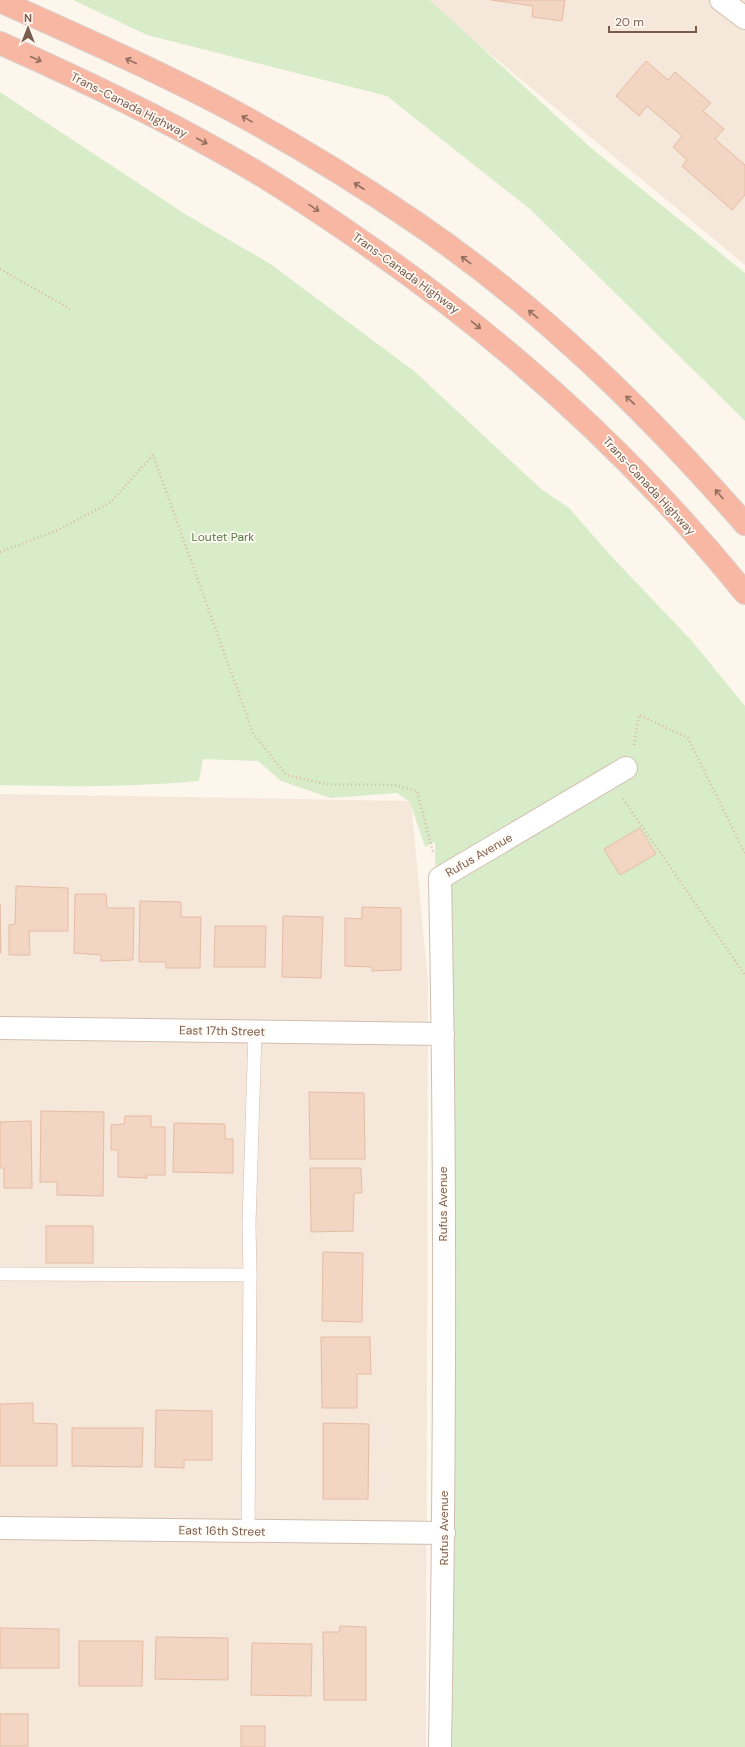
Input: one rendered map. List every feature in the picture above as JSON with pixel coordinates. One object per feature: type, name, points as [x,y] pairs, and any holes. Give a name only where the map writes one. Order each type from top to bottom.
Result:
[{"type":"highway","points":[[0,1],[150,70],[245,118],[329,166],[417,223],[497,283],[573,347],[638,409],[705,478],[745,524]]},
{"type":"highway","name":"Trans-Canada Highway","points":[[0,43],[133,104],[225,153],[305,202],[390,260],[496,342],[543,381],[607,441],[671,508],[745,593]]},
{"type":"street","points":[[721,0],[745,18]]},
{"type":"street","name":"Rufus Avenue","points":[[440,1747],[444,1534],[443,1034],[440,878],[626,768]]},
{"type":"street","name":"East 17th Street","points":[[0,1028],[443,1034]]},
{"type":"street","name":"East 16th Street","points":[[0,1528],[444,1534]]},
{"type":"lane","points":[[248,1532],[249,1224],[255,1032]]},
{"type":"lane","points":[[0,1274],[250,1275]]},
{"type":"path","points":[[0,269],[70,309]]},
{"type":"path","points":[[0,552],[58,530],[111,502],[153,455],[253,733],[286,775],[326,784],[394,785],[417,791],[440,878]]},
{"type":"path","points":[[745,853],[688,738],[639,714],[636,740],[618,792],[745,975]]},
{"type":"shaded area","points":[[427,0],[745,0],[745,265],[471,38]]},
{"type":"shaded area","points":[[0,794],[411,801],[428,983],[426,1747],[0,1747]]},
{"type":"green space","points":[[73,0],[430,0],[590,147],[745,273],[745,421],[531,210],[387,96],[147,35]]},
{"type":"green space","name":"Loutet Park","points":[[0,92],[185,214],[269,263],[414,371],[541,489],[569,508],[612,557],[691,640],[745,706],[745,1747],[444,1747],[435,842],[425,847],[410,802],[397,793],[331,798],[281,781],[258,761],[203,759],[199,781],[100,786],[0,785]]},
{"type":"building","points":[[491,0],[565,0],[562,21],[532,17],[533,6]]},
{"type":"building","points":[[646,61],[668,80],[675,72],[711,103],[703,111],[724,129],[715,139],[745,165],[745,195],[732,210],[682,166],[687,160],[673,147],[682,136],[647,106],[639,116],[616,96]]},
{"type":"building","points":[[640,828],[656,854],[620,875],[604,849]]},
{"type":"building","points":[[16,886],[68,888],[68,931],[29,931],[30,955],[9,955],[9,925],[15,924]]},
{"type":"building","points":[[75,894],[106,894],[107,908],[134,908],[133,960],[101,961],[101,955],[74,953]]},
{"type":"building","points":[[140,901],[181,902],[181,917],[201,917],[200,968],[166,968],[166,962],[139,962]]},
{"type":"building","points":[[0,904],[1,953],[0,953]]},
{"type":"building","points":[[362,907],[401,908],[401,970],[372,971],[372,967],[345,966],[345,918],[362,919]]},
{"type":"building","points":[[283,916],[323,917],[321,978],[282,977]]},
{"type":"building","points":[[215,926],[266,926],[265,967],[214,967]]},
{"type":"building","points":[[309,1092],[364,1093],[365,1159],[310,1159]]},
{"type":"building","points":[[41,1111],[104,1112],[103,1196],[57,1195],[57,1182],[40,1182]]},
{"type":"building","points":[[125,1116],[151,1116],[151,1127],[165,1127],[165,1175],[146,1175],[147,1178],[118,1177],[118,1150],[111,1150],[111,1125],[124,1124]]},
{"type":"building","points":[[31,1121],[32,1188],[4,1188],[4,1168],[0,1168],[0,1122]]},
{"type":"building","points":[[174,1123],[225,1124],[225,1139],[233,1139],[233,1173],[173,1172]]},
{"type":"building","points":[[310,1168],[361,1168],[362,1193],[354,1193],[353,1231],[311,1232]]},
{"type":"building","points":[[46,1226],[93,1226],[93,1263],[46,1263]]},
{"type":"building","points":[[323,1252],[363,1253],[362,1322],[322,1321]]},
{"type":"building","points":[[321,1337],[370,1337],[371,1374],[357,1374],[357,1408],[322,1408]]},
{"type":"building","points":[[33,1403],[33,1423],[57,1424],[57,1466],[0,1466],[0,1404]]},
{"type":"building","points":[[156,1410],[212,1411],[212,1460],[184,1460],[184,1468],[155,1467]]},
{"type":"building","points":[[323,1423],[369,1424],[368,1499],[323,1499]]},
{"type":"building","points":[[72,1428],[143,1428],[142,1467],[72,1466]]},
{"type":"building","points":[[340,1626],[366,1627],[366,1700],[324,1700],[323,1632],[339,1632]]},
{"type":"building","points":[[0,1628],[59,1629],[59,1668],[0,1668]]},
{"type":"building","points":[[156,1637],[228,1638],[228,1680],[155,1679]]},
{"type":"building","points":[[79,1641],[143,1641],[142,1686],[79,1686]]},
{"type":"building","points":[[252,1643],[312,1644],[311,1696],[251,1695]]},
{"type":"building","points":[[0,1714],[28,1714],[28,1746],[0,1746]]},
{"type":"building","points":[[241,1726],[265,1726],[265,1747],[241,1747]]}]
